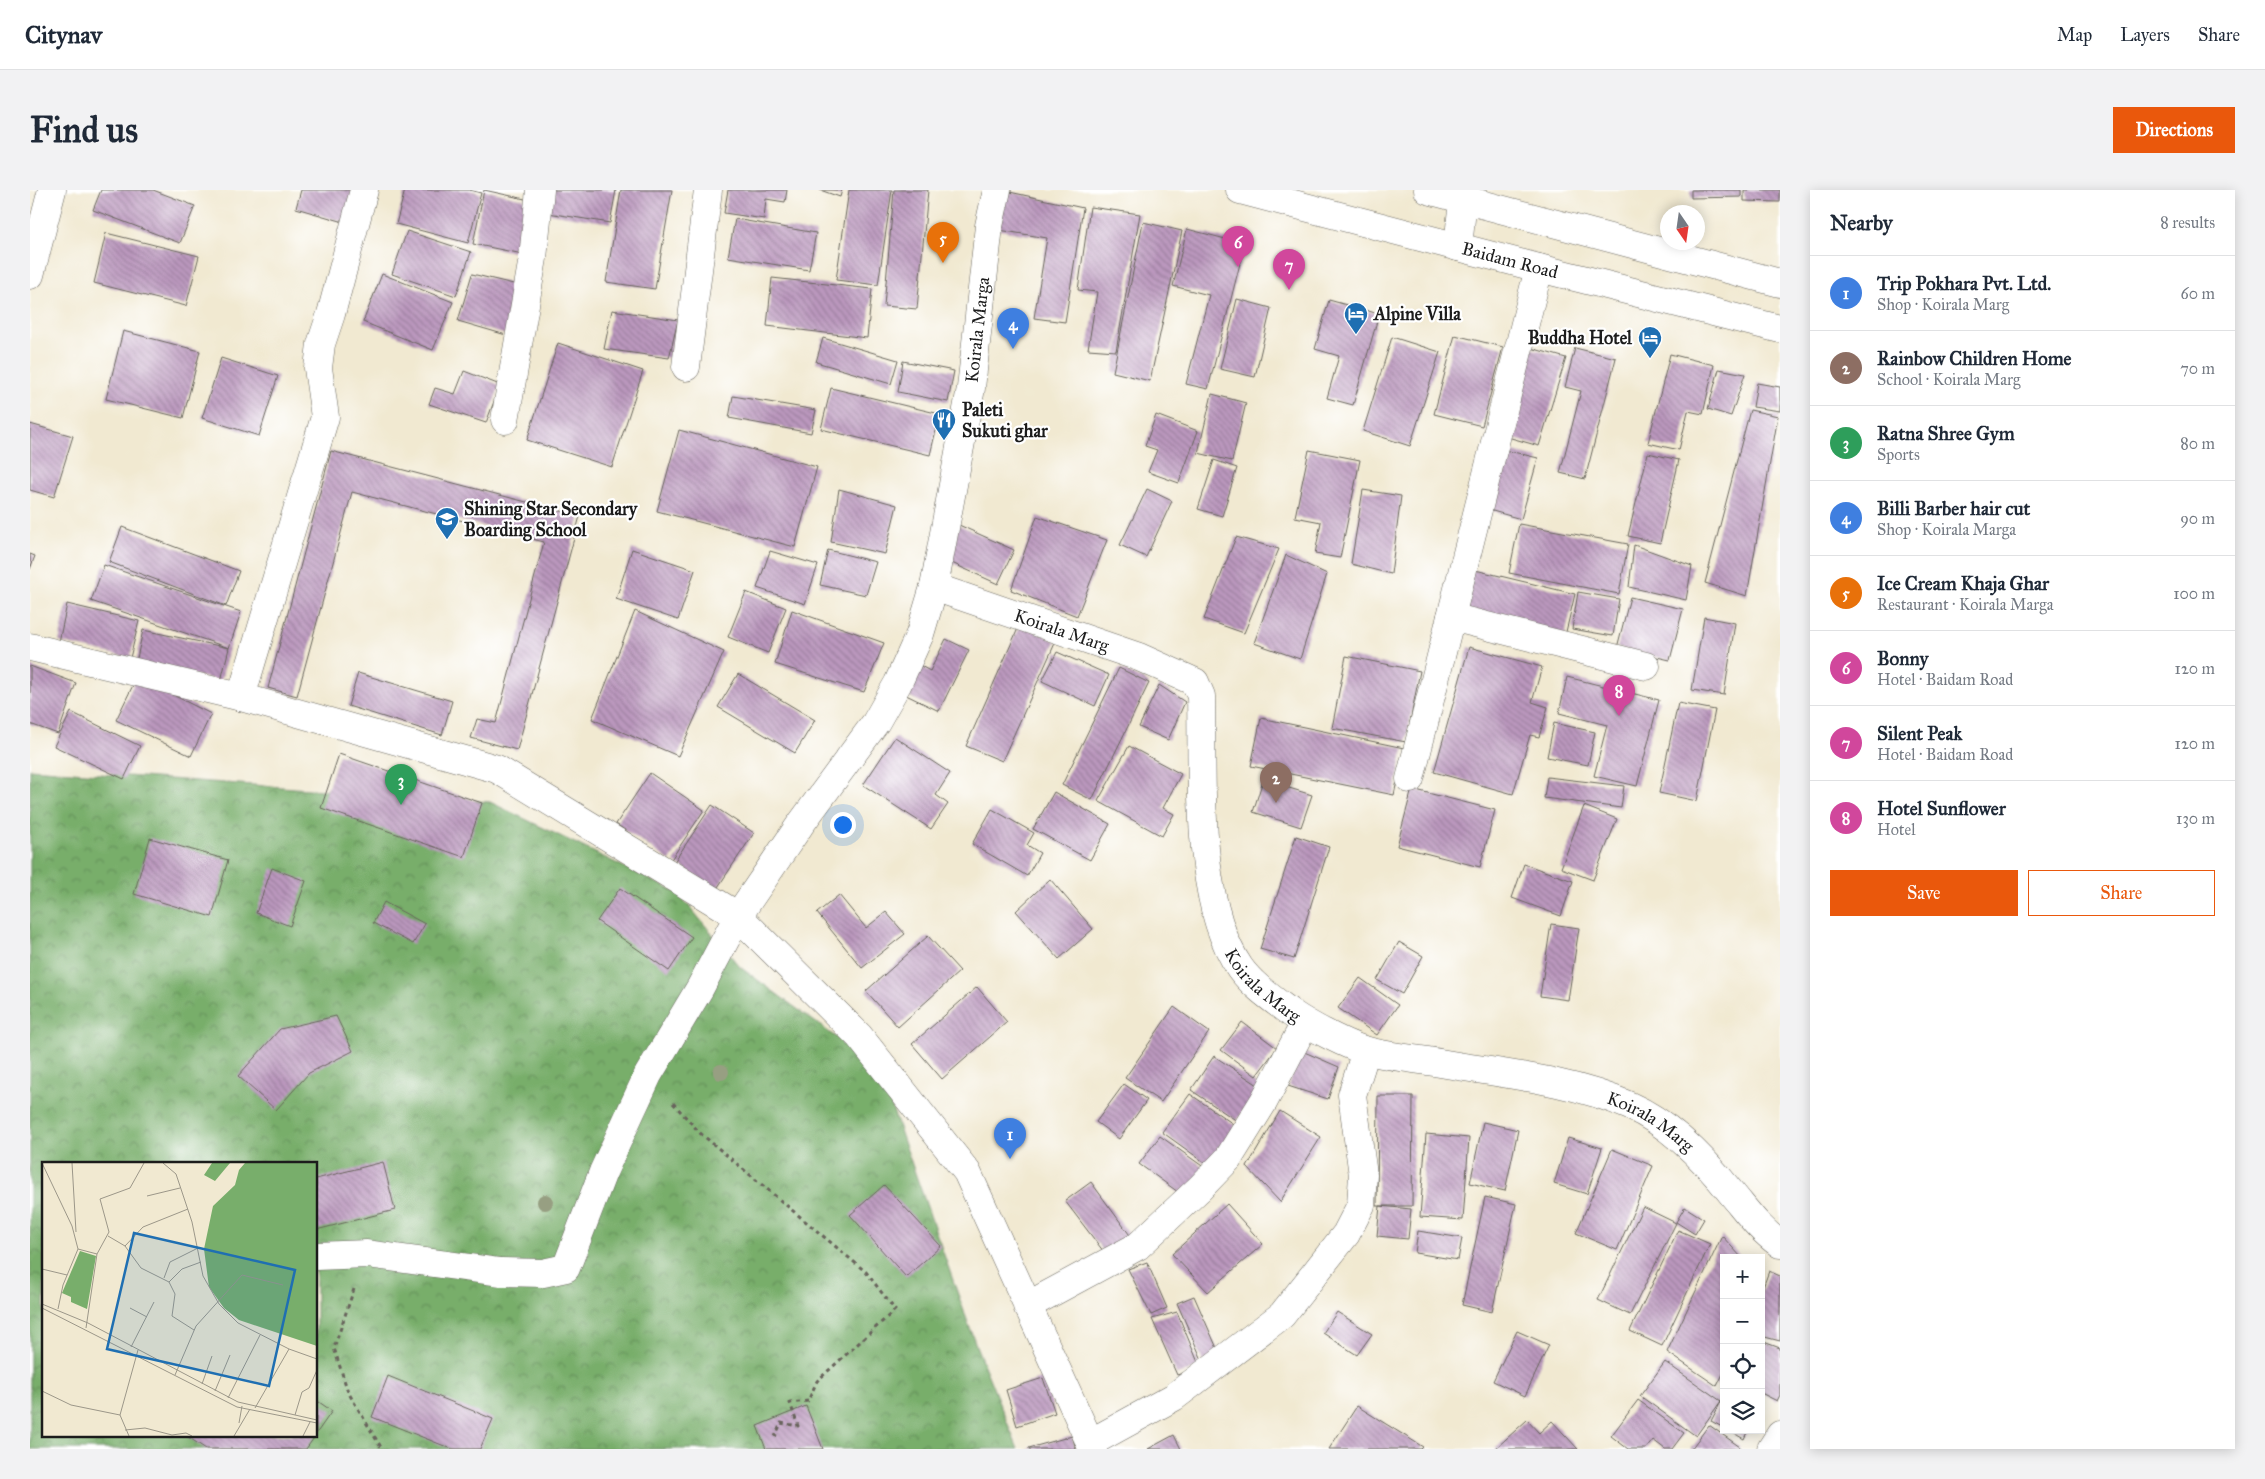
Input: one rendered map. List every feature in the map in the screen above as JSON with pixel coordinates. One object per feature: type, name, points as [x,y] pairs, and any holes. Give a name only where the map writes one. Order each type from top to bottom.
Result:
[{"type":"street","points":[[30,275],[52,190]]},
{"type":"street","points":[[241,697],[325,416],[318,368],[321,344],[332,314],[364,190]]},
{"type":"street","points":[[505,420],[533,258],[540,190]]},
{"type":"street","points":[[686,368],[708,190]]},
{"type":"street","name":"Koirala Marga","points":[[367,1254],[500,1272],[544,1273],[566,1268],[603,1172],[648,1074],[700,988],[738,916],[768,876],[800,825],[876,722],[898,683],[920,634],[934,587],[971,388],[989,226],[997,190]]},
{"type":"street","name":"Baidam Road","points":[[1240,190],[1458,248],[1780,328]]},
{"type":"street","points":[[1428,190],[1464,195],[1780,283]]},
{"type":"street","points":[[1458,248],[1464,195]]},
{"type":"street","points":[[1410,779],[1539,268]]},
{"type":"street","name":"Koirala Marg","points":[[934,587],[1139,657],[1195,682],[1201,696],[1204,840],[1209,881],[1216,913],[1240,968],[1267,995],[1305,1023],[1366,1051],[1570,1085],[1632,1107],[1659,1123],[1689,1147],[1729,1190],[1751,1219],[1780,1244]]},
{"type":"street","points":[[1451,617],[1646,666]]},
{"type":"street","points":[[30,647],[241,697],[498,769],[738,916],[860,1036],[966,1172],[1092,1446],[1174,1397],[1282,1315],[1346,1234],[1361,1205],[1363,1175],[1352,1095],[1366,1051]]},
{"type":"street","points":[[1027,1306],[1138,1246],[1228,1160],[1264,1101],[1305,1023]]},
{"type":"street","points":[[318,1256],[367,1254]]},
{"type":"street","points":[[1771,1449],[1780,1435]]},
{"type":"path","points":[[648,1074],[700,1133],[866,1272],[895,1310],[817,1381],[808,1401],[790,1403],[798,1426],[781,1423],[775,1437]]},
{"type":"path","points":[[367,1254],[334,1348],[348,1392],[382,1449]]},
{"type":"green space","points":[[30,769],[490,802],[678,893],[740,967],[878,1068],[977,1348],[1018,1449],[30,1449]]},
{"type":"building","points":[[101,190],[153,190],[195,206],[180,243],[93,210]]},
{"type":"building","points":[[301,190],[353,190],[344,222],[296,208]]},
{"type":"building","points":[[405,190],[469,190],[481,193],[468,243],[396,224]]},
{"type":"building","points":[[484,190],[534,201],[523,254],[473,244]]},
{"type":"building","points":[[546,190],[616,190],[610,223],[542,212]]},
{"type":"building","points":[[621,190],[672,190],[655,289],[606,282]]},
{"type":"building","points":[[728,190],[787,190],[785,202],[766,199],[764,219],[724,213]]},
{"type":"building","points":[[820,190],[842,190],[840,197]]},
{"type":"building","points":[[849,190],[892,190],[878,285],[836,280]]},
{"type":"building","points":[[894,190],[928,190],[917,309],[884,306]]},
{"type":"building","points":[[1691,190],[1741,190],[1741,197],[1691,198]]},
{"type":"building","points":[[1744,190],[1780,190],[1780,202],[1744,201]]},
{"type":"building","points":[[1005,191],[1083,208],[1065,322],[1034,318],[1047,238],[999,230]]},
{"type":"building","points":[[1090,207],[1140,214],[1116,351],[1088,349],[1097,292],[1078,290]]},
{"type":"building","points":[[735,219],[816,233],[809,270],[728,257]]},
{"type":"building","points":[[1143,222],[1182,231],[1150,381],[1113,372]]},
{"type":"building","points":[[1187,229],[1245,244],[1208,389],[1186,384],[1209,295],[1173,286]]},
{"type":"building","points":[[407,231],[471,252],[456,296],[392,274]]},
{"type":"building","points":[[106,233],[199,256],[186,306],[94,283]]},
{"type":"building","points":[[382,274],[453,302],[433,350],[363,322]]},
{"type":"building","points":[[472,274],[526,287],[513,337],[458,321]]},
{"type":"building","points":[[772,278],[872,289],[867,338],[767,326]]},
{"type":"building","points":[[1237,299],[1271,308],[1255,377],[1220,369]]},
{"type":"building","points":[[1329,300],[1379,314],[1353,405],[1327,398],[1339,356],[1315,349]]},
{"type":"building","points":[[612,310],[678,320],[669,358],[604,349]]},
{"type":"building","points":[[123,331],[200,351],[183,418],[106,399]]},
{"type":"building","points":[[1455,335],[1503,347],[1482,426],[1434,414]]},
{"type":"building","points":[[1392,337],[1440,352],[1410,446],[1363,431]]},
{"type":"building","points":[[823,338],[898,360],[891,384],[816,362]]},
{"type":"building","points":[[558,343],[643,371],[612,467],[527,440]]},
{"type":"building","points":[[1531,348],[1566,358],[1539,446],[1504,436]]},
{"type":"building","points":[[1575,348],[1616,358],[1585,479],[1560,473],[1581,391],[1565,387]]},
{"type":"building","points":[[1670,354],[1714,365],[1703,414],[1688,411],[1679,450],[1648,443]]},
{"type":"building","points":[[221,358],[278,376],[259,436],[202,418]]},
{"type":"building","points":[[903,361],[954,371],[948,402],[898,392]]},
{"type":"building","points":[[1719,369],[1745,374],[1731,416],[1708,409]]},
{"type":"building","points":[[464,371],[500,385],[486,423],[429,404],[435,388],[455,394]]},
{"type":"building","points":[[1757,383],[1780,387],[1780,411],[1753,407]]},
{"type":"building","points":[[831,388],[940,414],[930,455],[821,429]]},
{"type":"building","points":[[1212,394],[1246,403],[1232,461],[1198,453]]},
{"type":"building","points":[[733,396],[816,410],[811,433],[729,418]]},
{"type":"building","points":[[1750,410],[1778,416],[1747,596],[1705,583]]},
{"type":"building","points":[[1156,415],[1198,431],[1179,483],[1148,472],[1157,450],[1145,446]]},
{"type":"building","points":[[30,424],[73,436],[54,497],[30,490]]},
{"type":"building","points":[[679,430],[817,467],[795,547],[657,511]]},
{"type":"building","points":[[1309,450],[1360,460],[1340,558],[1315,554],[1321,522],[1295,517]]},
{"type":"building","points":[[1505,450],[1538,458],[1521,519],[1489,510]]},
{"type":"building","points":[[331,451],[580,516],[517,750],[471,738],[477,719],[496,723],[544,542],[352,492],[297,696],[268,688]]},
{"type":"building","points":[[1648,453],[1679,460],[1660,543],[1628,536]]},
{"type":"building","points":[[1214,460],[1237,468],[1222,516],[1198,509]]},
{"type":"building","points":[[839,489],[897,505],[885,554],[831,542]]},
{"type":"building","points":[[1147,489],[1172,501],[1146,557],[1120,545]]},
{"type":"building","points":[[1363,490],[1401,496],[1391,574],[1351,564]]},
{"type":"building","points":[[1037,516],[1107,540],[1077,616],[1011,590]]},
{"type":"building","points":[[1519,524],[1628,544],[1619,594],[1509,573]]},
{"type":"building","points":[[959,525],[1014,550],[998,584],[943,559]]},
{"type":"building","points":[[122,527],[239,571],[226,606],[109,562]]},
{"type":"building","points":[[1236,537],[1279,549],[1244,633],[1204,619]]},
{"type":"building","points":[[1634,545],[1692,566],[1686,600],[1629,587]]},
{"type":"building","points":[[632,549],[695,570],[678,620],[616,599]]},
{"type":"building","points":[[828,550],[876,562],[866,595],[820,585]]},
{"type":"building","points":[[770,551],[818,565],[805,604],[757,588]]},
{"type":"building","points":[[30,554],[35,556],[30,569]]},
{"type":"building","points":[[1286,555],[1327,574],[1300,659],[1254,643]]},
{"type":"building","points":[[104,565],[241,612],[229,648],[91,601]]},
{"type":"building","points":[[1471,569],[1575,594],[1565,636],[1460,612]]},
{"type":"building","points":[[746,592],[786,608],[768,653],[728,637]]},
{"type":"building","points":[[1578,592],[1619,599],[1613,636],[1572,629]]},
{"type":"building","points":[[1630,597],[1683,609],[1670,660],[1617,648]]},
{"type":"building","points":[[67,604],[139,621],[130,658],[59,642]]},
{"type":"building","points":[[792,610],[884,643],[864,692],[775,664]]},
{"type":"building","points":[[635,611],[724,652],[678,756],[592,719]]},
{"type":"building","points":[[1704,617],[1735,623],[1724,695],[1692,690]]},
{"type":"building","points":[[1020,624],[1056,641],[1002,761],[966,746]]},
{"type":"building","points":[[143,630],[229,648],[221,681],[136,663]]},
{"type":"building","points":[[946,639],[969,650],[939,711],[902,693],[917,664],[930,671]]},
{"type":"building","points":[[1469,647],[1542,667],[1532,702],[1548,707],[1539,737],[1530,735],[1513,794],[1434,772]]},
{"type":"building","points":[[1057,652],[1109,675],[1095,706],[1042,681]]},
{"type":"building","points":[[1346,656],[1420,671],[1406,742],[1332,728]]},
{"type":"building","points":[[30,666],[76,683],[58,734],[30,724]]},
{"type":"building","points":[[1119,668],[1149,683],[1092,800],[1062,785]]},
{"type":"building","points":[[358,673],[452,701],[442,735],[348,706]]},
{"type":"building","points":[[738,674],[815,720],[795,753],[718,707]]},
{"type":"building","points":[[137,677],[211,714],[191,756],[116,720]]},
{"type":"building","points":[[1567,677],[1659,700],[1637,786],[1594,776],[1607,725],[1559,713]]},
{"type":"building","points":[[1159,685],[1185,702],[1168,740],[1139,727]]},
{"type":"building","points":[[1678,703],[1715,710],[1697,801],[1659,793]]},
{"type":"building","points":[[71,712],[140,746],[124,779],[54,746]]},
{"type":"building","points":[[1261,718],[1404,748],[1394,795],[1251,766]]},
{"type":"building","points":[[1554,723],[1595,732],[1588,765],[1547,757]]},
{"type":"building","points":[[895,737],[950,773],[936,795],[948,804],[931,829],[863,785]]},
{"type":"building","points":[[1129,746],[1181,774],[1163,808],[1174,814],[1162,836],[1098,801]]},
{"type":"building","points":[[339,754],[482,803],[464,857],[321,808]]},
{"type":"building","points":[[650,773],[704,810],[670,861],[616,824]]},
{"type":"building","points":[[1547,777],[1624,786],[1621,808],[1544,798]]},
{"type":"building","points":[[1263,780],[1312,795],[1301,827],[1253,812]]},
{"type":"building","points":[[1412,789],[1495,810],[1480,867],[1397,846]]},
{"type":"building","points":[[1054,792],[1110,824],[1090,860],[1033,829]]},
{"type":"building","points":[[712,805],[754,833],[716,890],[674,862]]},
{"type":"building","points":[[1584,806],[1617,819],[1593,880],[1561,868]]},
{"type":"building","points":[[992,809],[1034,833],[1027,845],[1040,853],[1027,876],[972,844]]},
{"type":"building","points":[[1296,836],[1329,847],[1294,959],[1260,949]]},
{"type":"building","points":[[150,838],[228,860],[212,917],[134,894]]},
{"type":"building","points":[[1524,864],[1573,881],[1561,916],[1512,898]]},
{"type":"building","points":[[272,868],[306,881],[290,926],[256,913]]},
{"type":"building","points":[[1050,879],[1093,929],[1059,959],[1016,911]]},
{"type":"building","points":[[620,888],[692,937],[669,971],[597,921]]},
{"type":"building","points":[[839,895],[866,928],[886,912],[905,934],[862,968],[817,913]]},
{"type":"building","points":[[384,902],[425,924],[413,944],[373,923]]},
{"type":"building","points":[[1551,924],[1579,928],[1568,1000],[1540,996]]},
{"type":"building","points":[[928,936],[960,971],[898,1027],[866,991]]},
{"type":"building","points":[[1399,942],[1423,956],[1402,994],[1377,980]]},
{"type":"building","points":[[1360,978],[1398,1005],[1377,1035],[1338,1008]]},
{"type":"building","points":[[977,987],[1007,1022],[942,1079],[912,1044]]},
{"type":"building","points":[[1174,1007],[1209,1032],[1161,1102],[1125,1078]]},
{"type":"building","points":[[336,1016],[353,1051],[309,1073],[276,1110],[238,1076],[280,1029]]},
{"type":"building","points":[[1242,1022],[1277,1048],[1256,1076],[1221,1050]]},
{"type":"building","points":[[1302,1051],[1339,1067],[1328,1099],[1288,1086]]},
{"type":"building","points":[[1214,1056],[1261,1087],[1237,1121],[1191,1090]]},
{"type":"building","points":[[1124,1084],[1147,1100],[1119,1139],[1096,1122]]},
{"type":"building","points":[[1190,1094],[1236,1126],[1208,1165],[1162,1132]]},
{"type":"building","points":[[1378,1096],[1413,1096],[1412,1206],[1377,1206]]},
{"type":"building","points":[[1280,1111],[1321,1137],[1280,1202],[1247,1167]]},
{"type":"building","points":[[1483,1122],[1518,1130],[1505,1191],[1470,1183]]},
{"type":"building","points":[[1426,1134],[1469,1138],[1463,1220],[1420,1217]]},
{"type":"building","points":[[1160,1136],[1205,1168],[1185,1197],[1139,1164]]},
{"type":"building","points":[[1568,1138],[1602,1148],[1587,1194],[1554,1184]]},
{"type":"building","points":[[1612,1149],[1653,1166],[1617,1250],[1576,1233]]},
{"type":"building","points":[[383,1162],[395,1210],[318,1229],[318,1178]]},
{"type":"building","points":[[1091,1182],[1132,1238],[1107,1256],[1065,1201]]},
{"type":"building","points":[[884,1185],[941,1246],[906,1277],[850,1215]]},
{"type":"building","points":[[1485,1197],[1516,1204],[1492,1312],[1462,1305]]},
{"type":"building","points":[[1227,1204],[1263,1244],[1208,1292],[1172,1254]]},
{"type":"building","points":[[1380,1206],[1411,1209],[1408,1239],[1377,1236]]},
{"type":"building","points":[[1643,1207],[1676,1223],[1630,1315],[1598,1300]]},
{"type":"building","points":[[1685,1207],[1704,1219],[1695,1234],[1676,1222]]},
{"type":"building","points":[[1678,1230],[1710,1244],[1662,1346],[1630,1331]]},
{"type":"building","points":[[1418,1231],[1462,1238],[1458,1260],[1415,1253]]},
{"type":"building","points":[[1722,1236],[1738,1254],[1720,1254],[1720,1380],[1717,1386],[1667,1352]]},
{"type":"building","points":[[1147,1262],[1167,1308],[1151,1315],[1128,1269]]},
{"type":"building","points":[[1769,1271],[1780,1276],[1780,1341],[1765,1337],[1765,1282]]},
{"type":"building","points":[[1194,1296],[1220,1355],[1203,1362],[1177,1303]]},
{"type":"building","points":[[1177,1312],[1200,1367],[1177,1375],[1152,1319]]},
{"type":"building","points":[[1337,1312],[1372,1334],[1357,1355],[1323,1333]]},
{"type":"building","points":[[1517,1331],[1549,1345],[1525,1396],[1493,1381]]},
{"type":"building","points":[[1765,1342],[1780,1348],[1780,1395],[1777,1401],[1765,1395]]},
{"type":"building","points":[[1665,1362],[1720,1400],[1720,1402],[1696,1436],[1640,1396]]},
{"type":"building","points":[[388,1376],[493,1419],[480,1449],[452,1449],[372,1417]]},
{"type":"building","points":[[1043,1378],[1055,1413],[1017,1426],[1006,1390]]},
{"type":"building","points":[[1638,1400],[1684,1433],[1672,1449],[1665,1449],[1653,1440],[1646,1449],[1628,1449],[1611,1436]]},
{"type":"building","points":[[318,1401],[332,1411],[318,1431]]},
{"type":"building","points":[[1720,1404],[1720,1426],[1711,1421]]},
{"type":"building","points":[[806,1406],[823,1449],[766,1449],[757,1426]]},
{"type":"building","points":[[1357,1406],[1423,1447],[1421,1449],[1329,1449]]},
{"type":"building","points":[[1527,1420],[1539,1433],[1552,1421],[1578,1449],[1495,1449]]},
{"type":"building","points":[[1709,1425],[1740,1447],[1739,1449],[1691,1449]]},
{"type":"building","points":[[1735,1434],[1746,1434],[1744,1439]]},
{"type":"building","points":[[1174,1435],[1181,1449],[1148,1449]]},
{"type":"building","points":[[186,1436],[315,1436],[306,1449],[206,1449]]},
{"type":"building","points":[[1072,1436],[1076,1449],[1029,1449],[1029,1448]]},
{"type":"place","name":"Ice Cream Khaja Ghar","points":[[943,263]]},
{"type":"place","name":"Bonny","points":[[1238,267]]},
{"type":"place","name":"Silent Peak","points":[[1289,290]]},
{"type":"place","name":"Alpine Villa","points":[[1356,335]]},
{"type":"place","name":"Billi Barber hair cut","points":[[1013,349]]},
{"type":"place","name":"Buddha Hotel","points":[[1650,359]]},
{"type":"place","name":"Paleti Sukuti ghar","points":[[944,441]]},
{"type":"place","name":"Shining Star Secondary Boarding School","points":[[447,540]]},
{"type":"place","name":"Hotel Sunflower","points":[[1619,716]]},
{"type":"place","name":"Rainbow Children Home","points":[[1276,803]]},
{"type":"place","name":"Ratna Shree Gym","points":[[401,805]]},
{"type":"place","name":"Trip Pokhara Pvt. Ltd.","points":[[1010,1159]]}]
